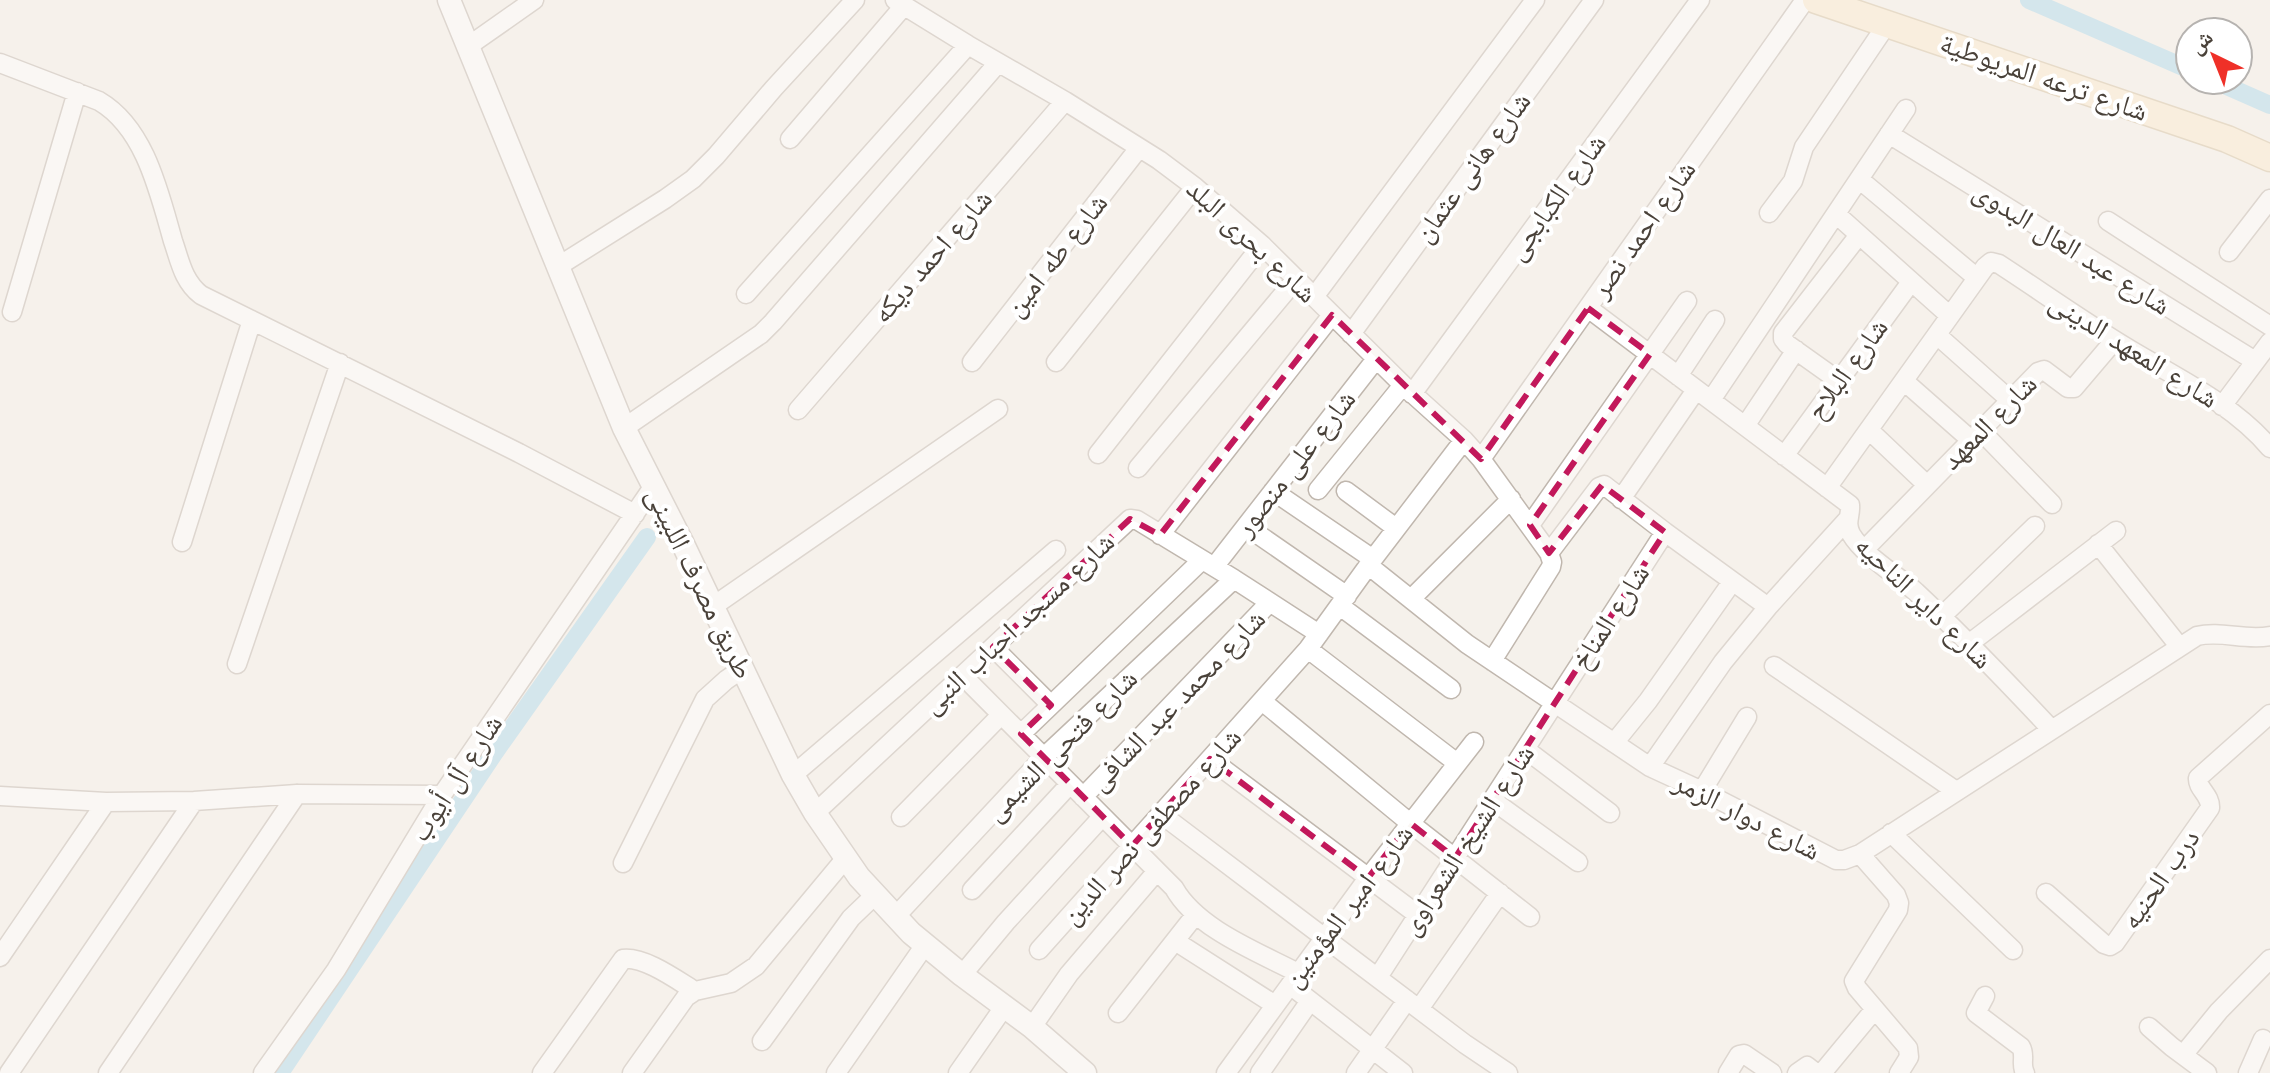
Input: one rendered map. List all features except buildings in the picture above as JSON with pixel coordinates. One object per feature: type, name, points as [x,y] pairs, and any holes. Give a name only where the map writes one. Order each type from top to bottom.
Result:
[{"type":"main road","name":"شارع ترعه المريوطية","points":[[1816,0],[2227,139],[2270,158]]},
{"type":"street","name":"طريق مصرف اللبينى","points":[[449,0],[624,428],[793,775],[815,813],[845,859],[895,917],[962,975],[1032,1027],[1078,1070]]},
{"type":"street","points":[[467,47],[534,0]]},
{"type":"street","points":[[557,267],[693,179],[855,0]]},
{"type":"street","points":[[1314,297],[1535,0]]},
{"type":"street","name":"شارع هانى عثمان","points":[[1351,334],[1594,0]]},
{"type":"street","name":"شارع الكبابجى","points":[[1318,490],[1407,389],[1700,0]]},
{"type":"street","name":"شارع احمد نصر","points":[[1481,459],[1805,0]]},
{"type":"street","points":[[790,139],[899,4]]},
{"type":"street","name":"شارع بحرى البلد","points":[[899,4],[1065,101],[1195,187],[1262,245],[1407,389],[1464,440],[1549,553]]},
{"type":"street","points":[[1769,213],[1793,181],[1804,147],[1887,24]]},
{"type":"street","points":[[746,294],[968,45]]},
{"type":"street","points":[[0,63],[114,109],[124,120],[138,141],[162,201],[184,275],[201,295],[635,514]]},
{"type":"street","points":[[624,428],[767,328],[998,63]]},
{"type":"street","points":[[12,312],[77,92]]},
{"type":"street","name":"شارع احمد ديكه","points":[[798,410],[1065,101]]},
{"type":"street","points":[[1621,499],[1703,395],[1836,214],[1906,109]]},
{"type":"street","name":"شارع عبد العال البدوى","points":[[1889,134],[2255,361]]},
{"type":"street","name":"شارع طه امين","points":[[972,362],[1139,148]]},
{"type":"street","points":[[1827,488],[1977,278],[1859,179]]},
{"type":"street","points":[[1056,362],[1195,187]]},
{"type":"street","points":[[2229,252],[2270,199]]},
{"type":"street","points":[[1836,214],[1950,316]]},
{"type":"street","points":[[2108,221],[2270,326]]},
{"type":"street","points":[[1839,381],[1785,342],[1782,336],[1859,235]]},
{"type":"street","points":[[1098,454],[1262,245]]},
{"type":"street","name":"شارع المعهد الدينى","points":[[1977,278],[1991,262],[1999,264],[2117,342],[2222,406],[2254,429],[2270,448]]},
{"type":"street","points":[[1138,468],[1296,279]]},
{"type":"street","name":"شارع البلاح","points":[[1784,456],[1911,282]]},
{"type":"street","points":[[1530,525],[1687,301]]},
{"type":"street","name":"شارع داير الناحيه","points":[[1588,308],[1851,506],[1847,520],[1853,536],[1970,643],[2051,729]]},
{"type":"street","points":[[1160,535],[1332,315]]},
{"type":"street","points":[[182,542],[252,320]]},
{"type":"street","points":[[1678,376],[1715,320]]},
{"type":"street","points":[[1937,335],[2010,400]]},
{"type":"street","name":"شارع المعهد","points":[[1865,549],[2042,369],[2068,388],[2074,388],[2108,348],[2117,342]]},
{"type":"street","points":[[2222,406],[2270,342]]},
{"type":"street","points":[[1745,426],[1796,350]]},
{"type":"street","name":"شارع على منصور","points":[[1021,734],[1246,526],[1376,359]]},
{"type":"street","points":[[237,664],[340,363]]},
{"type":"street","points":[[1904,381],[1976,435],[2052,504]]},
{"type":"street","points":[[712,607],[998,409]]},
{"type":"street","points":[[1869,430],[1927,485]]},
{"type":"street","name":"شارع مصطفى نصر الدين","points":[[1039,950],[1313,642],[1464,440]]},
{"type":"street","points":[[1492,661],[1551,567],[1549,553],[1600,486],[1604,485],[1768,607]]},
{"type":"street","name":"شارع آل أيوب","points":[[263,1073],[336,970],[442,795],[653,487]]},
{"type":"street","name":"شارع دوار الزمر","points":[[1273,491],[1370,562],[1448,630],[1650,767],[1836,860],[1860,854],[2197,636],[2208,633],[2240,638],[2270,636]]},
{"type":"street","points":[[1346,491],[1396,528]]},
{"type":"street","points":[[1411,599],[1511,499]]},
{"type":"street","name":"شارع مسجد احباب النبى","points":[[815,813],[1130,519],[1137,520],[1270,602],[1457,763]]},
{"type":"street","points":[[1650,767],[1723,662],[1847,520]]},
{"type":"street","points":[[1246,526],[1451,689]]},
{"type":"street","points":[[1942,616],[2035,526]]},
{"type":"street","points":[[1970,643],[2116,531]]},
{"type":"street","name":"شارع المناخ","points":[[1556,702],[1665,532]]},
{"type":"street","points":[[2098,544],[2179,646]]},
{"type":"street","points":[[793,775],[1056,550]]},
{"type":"street","name":"شارع فتحى الشيمى","points":[[895,917],[1044,757],[1234,579]]},
{"type":"street","points":[[1614,743],[1648,701],[1732,582]]},
{"type":"street","name":"شارع محمد عبد الشافى","points":[[972,890],[1270,602]]},
{"type":"street","points":[[993,647],[1051,705]]},
{"type":"street","points":[[1774,666],[1956,791]]},
{"type":"street","points":[[623,863],[705,699],[742,669]]},
{"type":"street","points":[[963,676],[1174,888],[1196,914],[1294,979],[1310,1001],[1403,1073]]},
{"type":"street","name":"شارع مصطفى نصر الدين","points":[[1262,701],[1530,917]]},
{"type":"street","name":"شارع الشيخ الشعراوى","points":[[1378,977],[1556,702]]},
{"type":"street","name":"درب الحنيه","points":[[2046,893],[2104,944],[2110,946],[2115,943],[2210,808],[2210,801],[2197,780],[2199,775],[2270,714]]},
{"type":"street","points":[[901,817],[1001,715]]},
{"type":"street","points":[[1702,791],[1747,717]]},
{"type":"street","name":"شارع امير المؤمنين","points":[[1226,1073],[1368,878],[1474,742]]},
{"type":"street","points":[[1525,749],[1610,813]]},
{"type":"street","points":[[1210,759],[1418,915]]},
{"type":"street","points":[[108,1073],[297,794]]},
{"type":"street","points":[[0,796],[106,802],[194,801],[297,794],[442,795]]},
{"type":"street","points":[[1492,800],[1578,862]]},
{"type":"street","points":[[9,1073],[194,801]]},
{"type":"street","points":[[0,957],[106,802]]},
{"type":"street","points":[[1161,814],[1508,1073]]},
{"type":"street","points":[[962,975],[1102,817]]},
{"type":"street","points":[[1891,833],[2013,950]]},
{"type":"street","points":[[1860,854],[1896,895],[1899,903],[1898,910],[1854,981],[1908,1048],[1909,1057],[1899,1073]]},
{"type":"street","points":[[632,1073],[686,997],[695,991],[731,983],[756,966],[845,859]]},
{"type":"street","points":[[1032,1027],[1069,974],[1157,871]]},
{"type":"street","points":[[1356,1073],[1372,1049],[1413,1004],[1500,893]]},
{"type":"street","points":[[762,1041],[851,918],[875,895]]},
{"type":"street","points":[[1118,1013],[1196,914]]},
{"type":"street","points":[[1175,941],[1275,1005]]},
{"type":"street","points":[[836,1073],[925,945]]},
{"type":"street","points":[[542,1073],[623,959],[632,958],[695,991]]},
{"type":"street","points":[[2183,1055],[2219,1011],[2270,959]]},
{"type":"street","points":[[1985,996],[1976,1013],[2021,1047],[2025,1073]]},
{"type":"street","points":[[1260,1073],[1310,1001]]},
{"type":"street","points":[[958,1073],[1004,1007]]},
{"type":"street","points":[[1797,1073],[1807,1066],[1819,1073],[1875,1009]]},
{"type":"street","points":[[2149,1027],[2207,1073]]},
{"type":"street","points":[[2251,1072],[2263,1039]]},
{"type":"street","points":[[1733,1065],[1740,1054],[1745,1054],[1772,1073]]},
{"type":"highlighted area","points":[[1588,308],[1650,354],[1530,525],[1549,553],[1602,485],[1665,532],[1455,858],[1410,823],[1368,878],[1210,759],[1132,846],[1021,734],[1051,705],[993,647],[1130,519],[1160,535],[1332,315],[1481,459]]},
{"type":"waterway","points":[[2029,0],[2174,63]]},
{"type":"waterway","points":[[2249,96],[2270,105]]},
{"type":"waterway","points":[[280,1073],[495,752],[647,537]]}]
